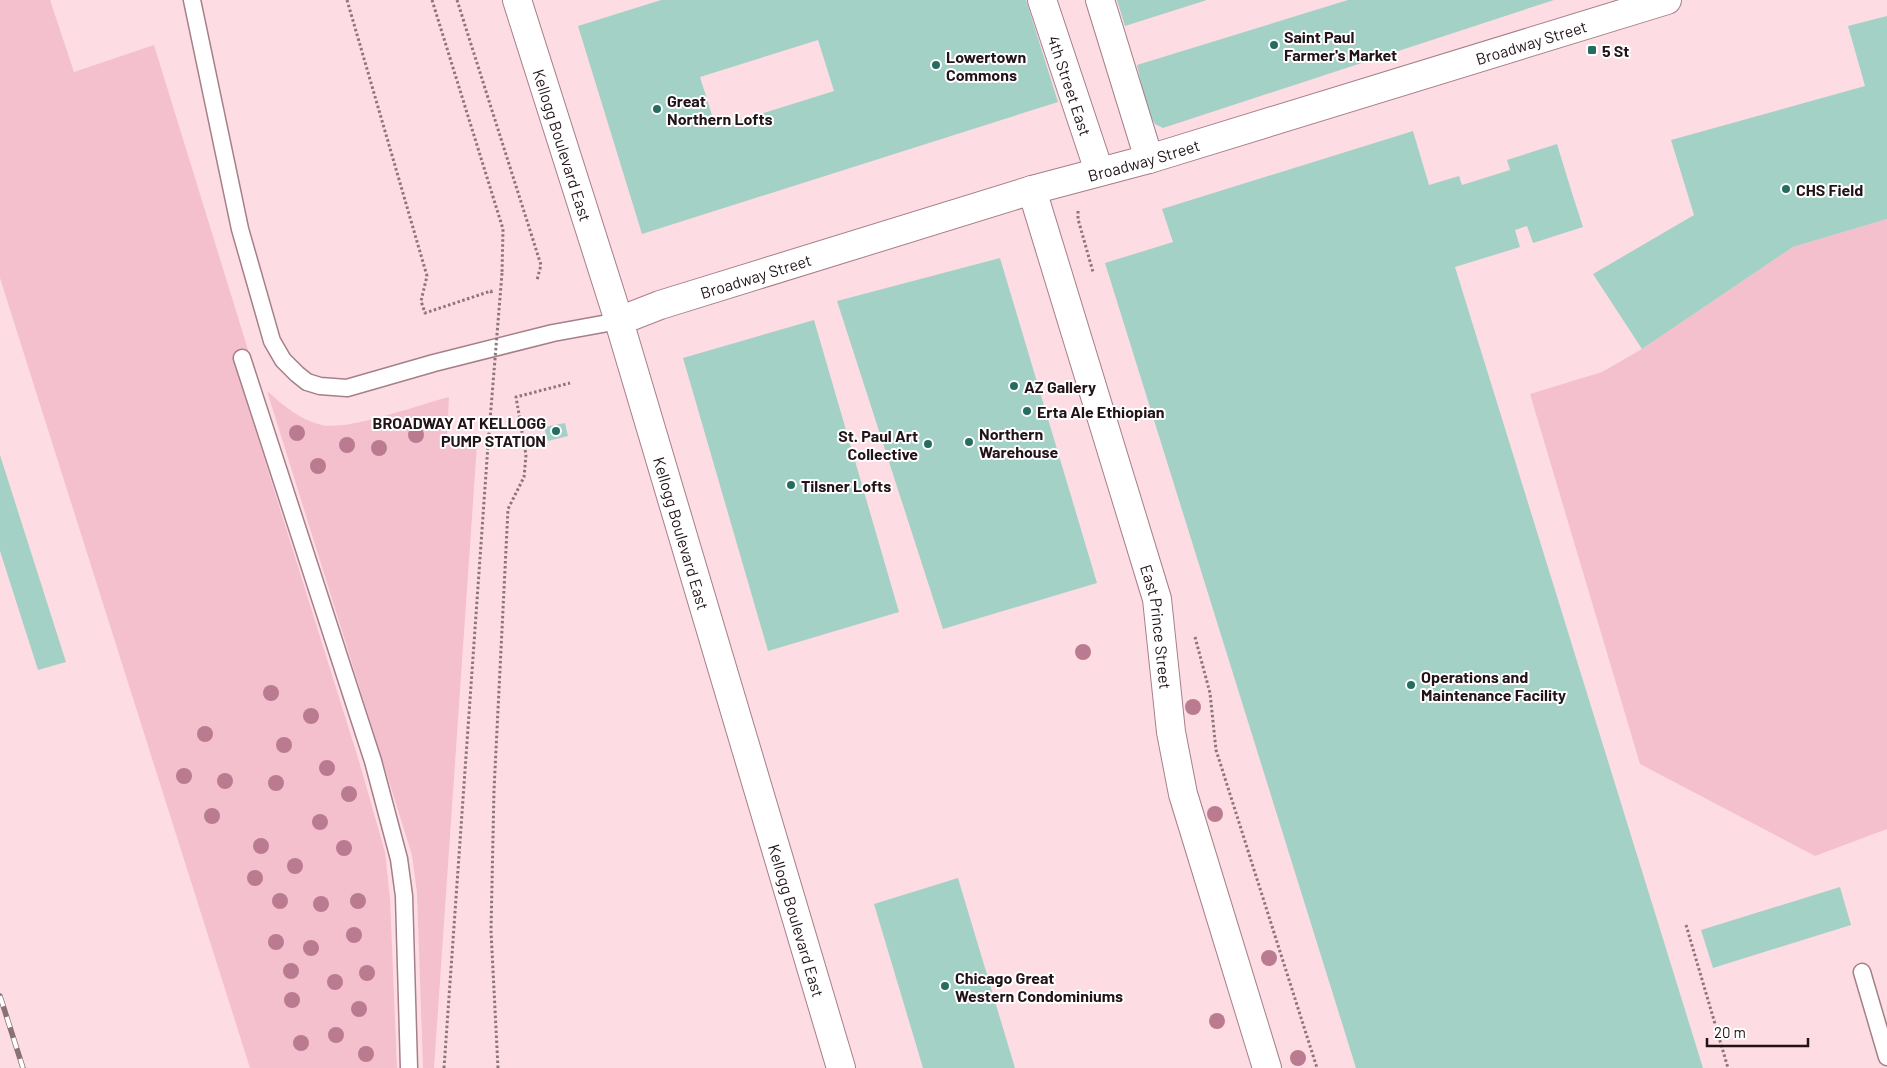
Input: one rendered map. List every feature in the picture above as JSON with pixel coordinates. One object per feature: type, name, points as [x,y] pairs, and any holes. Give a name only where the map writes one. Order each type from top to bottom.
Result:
[{"type":"street","name":"Kellogg Boulevard East","points":[[517,0],[619,321],[840,1068]]},
{"type":"street","name":"4th Street East","points":[[1042,0],[1099,172]]},
{"type":"street","points":[[1100,0],[1149,159]]},
{"type":"street","name":"Broadway Street","points":[[619,321],[660,305],[1032,190],[1149,159],[1615,7],[1668,0]]},
{"type":"street","name":"East Prince Street","points":[[1032,190],[1157,599],[1171,732],[1183,794],[1267,1068]]},
{"type":"lane","points":[[192,0],[240,229],[272,341],[284,360],[307,382],[320,386],[347,388],[426,365],[544,335],[619,321]]},
{"type":"lane","points":[[242,358],[373,761],[400,859],[404,896],[409,1068]]},
{"type":"lane","points":[[1862,972],[1887,1057]]},
{"type":"path","points":[[347,0],[427,276],[421,301],[425,312],[491,291],[492,295]]},
{"type":"path","points":[[432,0],[504,229],[444,1068]]},
{"type":"path","points":[[457,0],[541,265],[537,280]]},
{"type":"path","points":[[498,1068],[492,931],[494,790],[508,509],[524,477],[526,455],[516,397],[570,383]]},
{"type":"path","points":[[1686,925],[1728,1068]]},
{"type":"shaded area","points":[[0,0],[50,0],[74,72],[154,45],[249,353],[233,359],[359,761],[385,852],[390,898],[397,1068],[250,1068],[0,278]]},
{"type":"shaded area","points":[[1887,219],[1887,829],[1815,856],[1640,764],[1530,394],[1602,372],[1642,349],[1793,247]]},
{"type":"shaded area","points":[[267,391],[299,416],[314,423],[334,426],[366,421],[449,397],[447,441],[477,444],[434,1068],[423,1068],[417,893],[412,855]]},
{"type":"building","points":[[661,0],[1026,0],[1058,102],[642,234],[578,26]],"holes":[[[818,40],[834,91],[716,128],[700,77]]]},
{"type":"building","points":[[1117,0],[1207,0],[1125,26]]},
{"type":"building","name":"Saint Paul Farmer's Market","points":[[1348,0],[1554,0],[1163,128],[1155,124],[1147,109],[1137,65]]},
{"type":"building","name":"CHS Field","points":[[1887,16],[1887,219],[1793,247],[1642,349],[1593,274],[1694,215],[1671,140],[1865,86],[1848,26]]},
{"type":"building","name":"Operations and Maintenance Facility","points":[[1413,131],[1429,185],[1459,176],[1462,185],[1510,170],[1507,160],[1557,144],[1583,227],[1533,243],[1527,226],[1515,230],[1520,247],[1455,267],[1703,1068],[1356,1068],[1105,263],[1173,242],[1162,209]]},
{"type":"building","name":"Northern Warehouse","points":[[1000,258],[1097,583],[943,629],[837,301]]},
{"type":"building","name":"Tilsner Lofts","points":[[814,320],[899,612],[768,651],[683,358]]},
{"type":"building","name":"BROADWAY AT KELLOGG PUMP STATION","points":[[565,423],[568,436],[548,441],[544,427]]},
{"type":"building","points":[[0,455],[66,662],[38,670],[0,551]]},
{"type":"building","name":"Chicago Great Western Condominiums","points":[[958,878],[1015,1068],[923,1068],[874,904]]},
{"type":"building","points":[[1840,887],[1851,925],[1713,968],[1701,930]]},
{"type":"railway","points":[[0,996],[23,1068]]},
{"type":"place","name":"Saint Paul Farmer's Market","points":[[1274,45]]},
{"type":"place","name":"5 St","points":[[1592,50]]},
{"type":"place","name":"Lowertown Commons","points":[[936,65]]},
{"type":"place","name":"Great Northern Lofts","points":[[657,109]]},
{"type":"place","name":"CHS Field","points":[[1786,189]]},
{"type":"place","name":"AZ Gallery","points":[[1014,386]]},
{"type":"place","name":"Erta Ale Ethiopian","points":[[1027,411]]},
{"type":"place","name":"BROADWAY AT KELLOGG PUMP STATION","points":[[556,431]]},
{"type":"place","name":"Northern Warehouse","points":[[969,442]]},
{"type":"place","name":"St. Paul Art Collective","points":[[928,444]]},
{"type":"place","name":"Tilsner Lofts","points":[[791,485]]},
{"type":"place","name":"Operations and Maintenance Facility","points":[[1411,685]]},
{"type":"place","name":"Chicago Great Western Condominiums","points":[[945,986]]}]
